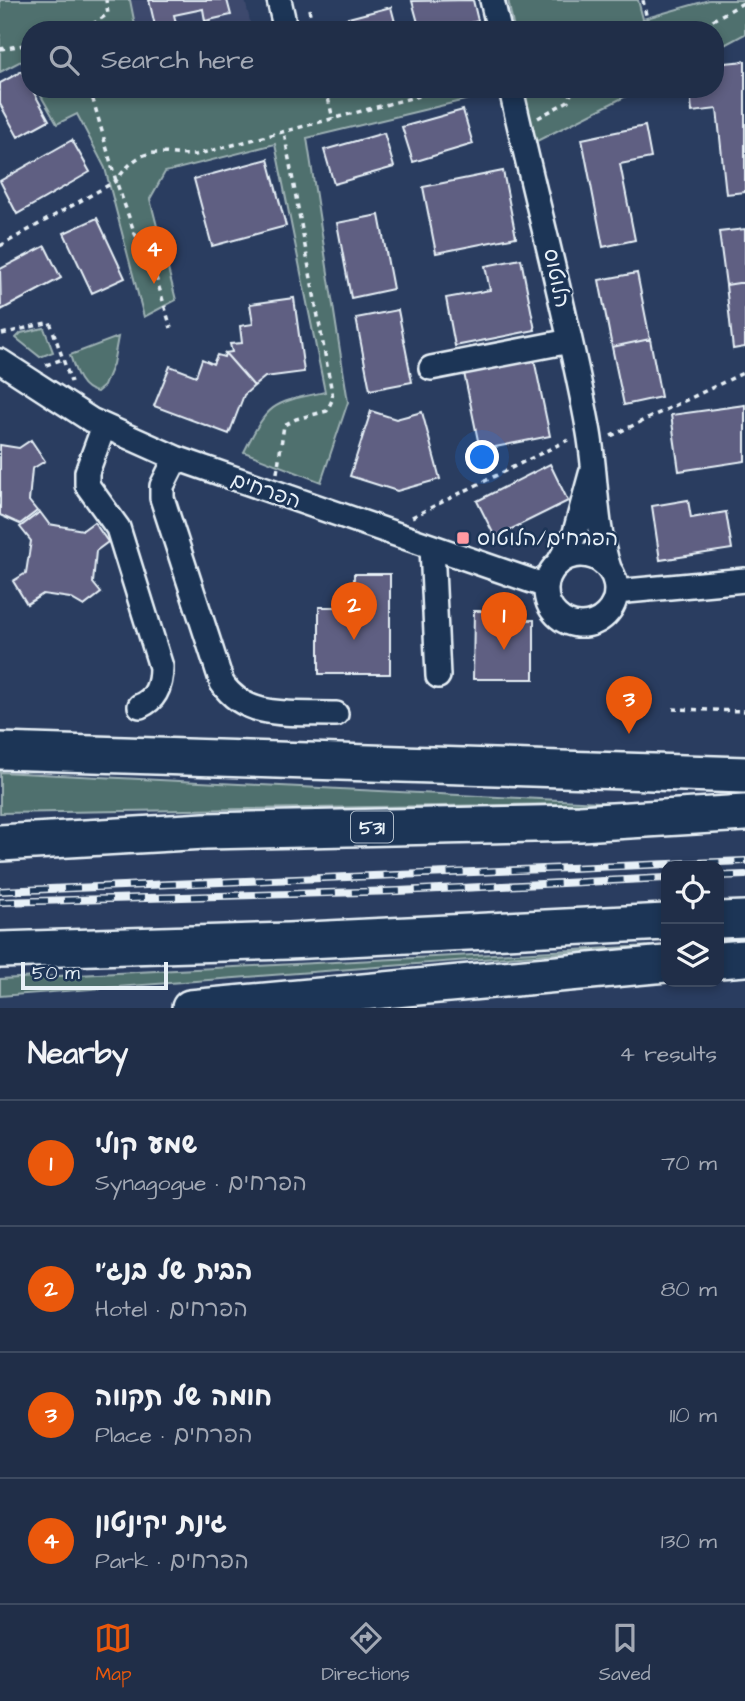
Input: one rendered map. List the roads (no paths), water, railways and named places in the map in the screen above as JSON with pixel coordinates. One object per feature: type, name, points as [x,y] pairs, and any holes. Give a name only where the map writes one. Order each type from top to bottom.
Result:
[{"type":"highway","points":[[0,751],[745,775]]},
{"type":"highway","name":"531","points":[[0,843],[205,831],[580,823],[745,813]]},
{"type":"highway","points":[[724,920],[745,919]]},
{"type":"highway","points":[[0,950],[288,941],[661,922]]},
{"type":"highway","points":[[724,959],[745,957]]},
{"type":"highway","points":[[190,1008],[661,964]]},
{"type":"street","points":[[492,0],[497,21]]},
{"type":"street","name":"הלוטוס","points":[[513,98],[570,341],[597,484],[599,539],[609,568]]},
{"type":"street","points":[[431,368],[570,341]]},
{"type":"street","name":"הפרחים","points":[[0,362],[104,426],[176,458],[546,586]]},
{"type":"street","points":[[104,426],[87,472],[87,485],[118,528],[161,667],[161,681],[156,693],[139,706]]},
{"type":"street","points":[[558,564],[584,555],[609,568],[616,592],[608,612],[600,619],[580,625],[559,617],[552,608],[546,586],[558,564],[574,536],[586,485],[591,448]]},
{"type":"street","points":[[176,458],[162,486],[163,498],[222,683],[232,698],[249,708],[336,714]]},
{"type":"street","points":[[432,547],[438,676]]},
{"type":"street","points":[[616,592],[745,580]]},
{"type":"railway","points":[[0,891],[745,861]]},
{"type":"railway","points":[[724,876],[745,875]]},
{"type":"railway","points":[[0,902],[398,891],[661,878]]},
{"type":"place","name":"גינת יקינטון","points":[[154,284]]},
{"type":"place","name":"הפרחים/הלוטוס","points":[[463,538]]},
{"type":"place","name":"הבית של בנג'י","points":[[354,640]]},
{"type":"place","name":"שמע קולי","points":[[504,650]]},
{"type":"place","name":"חומה של תקווה","points":[[629,734]]}]
